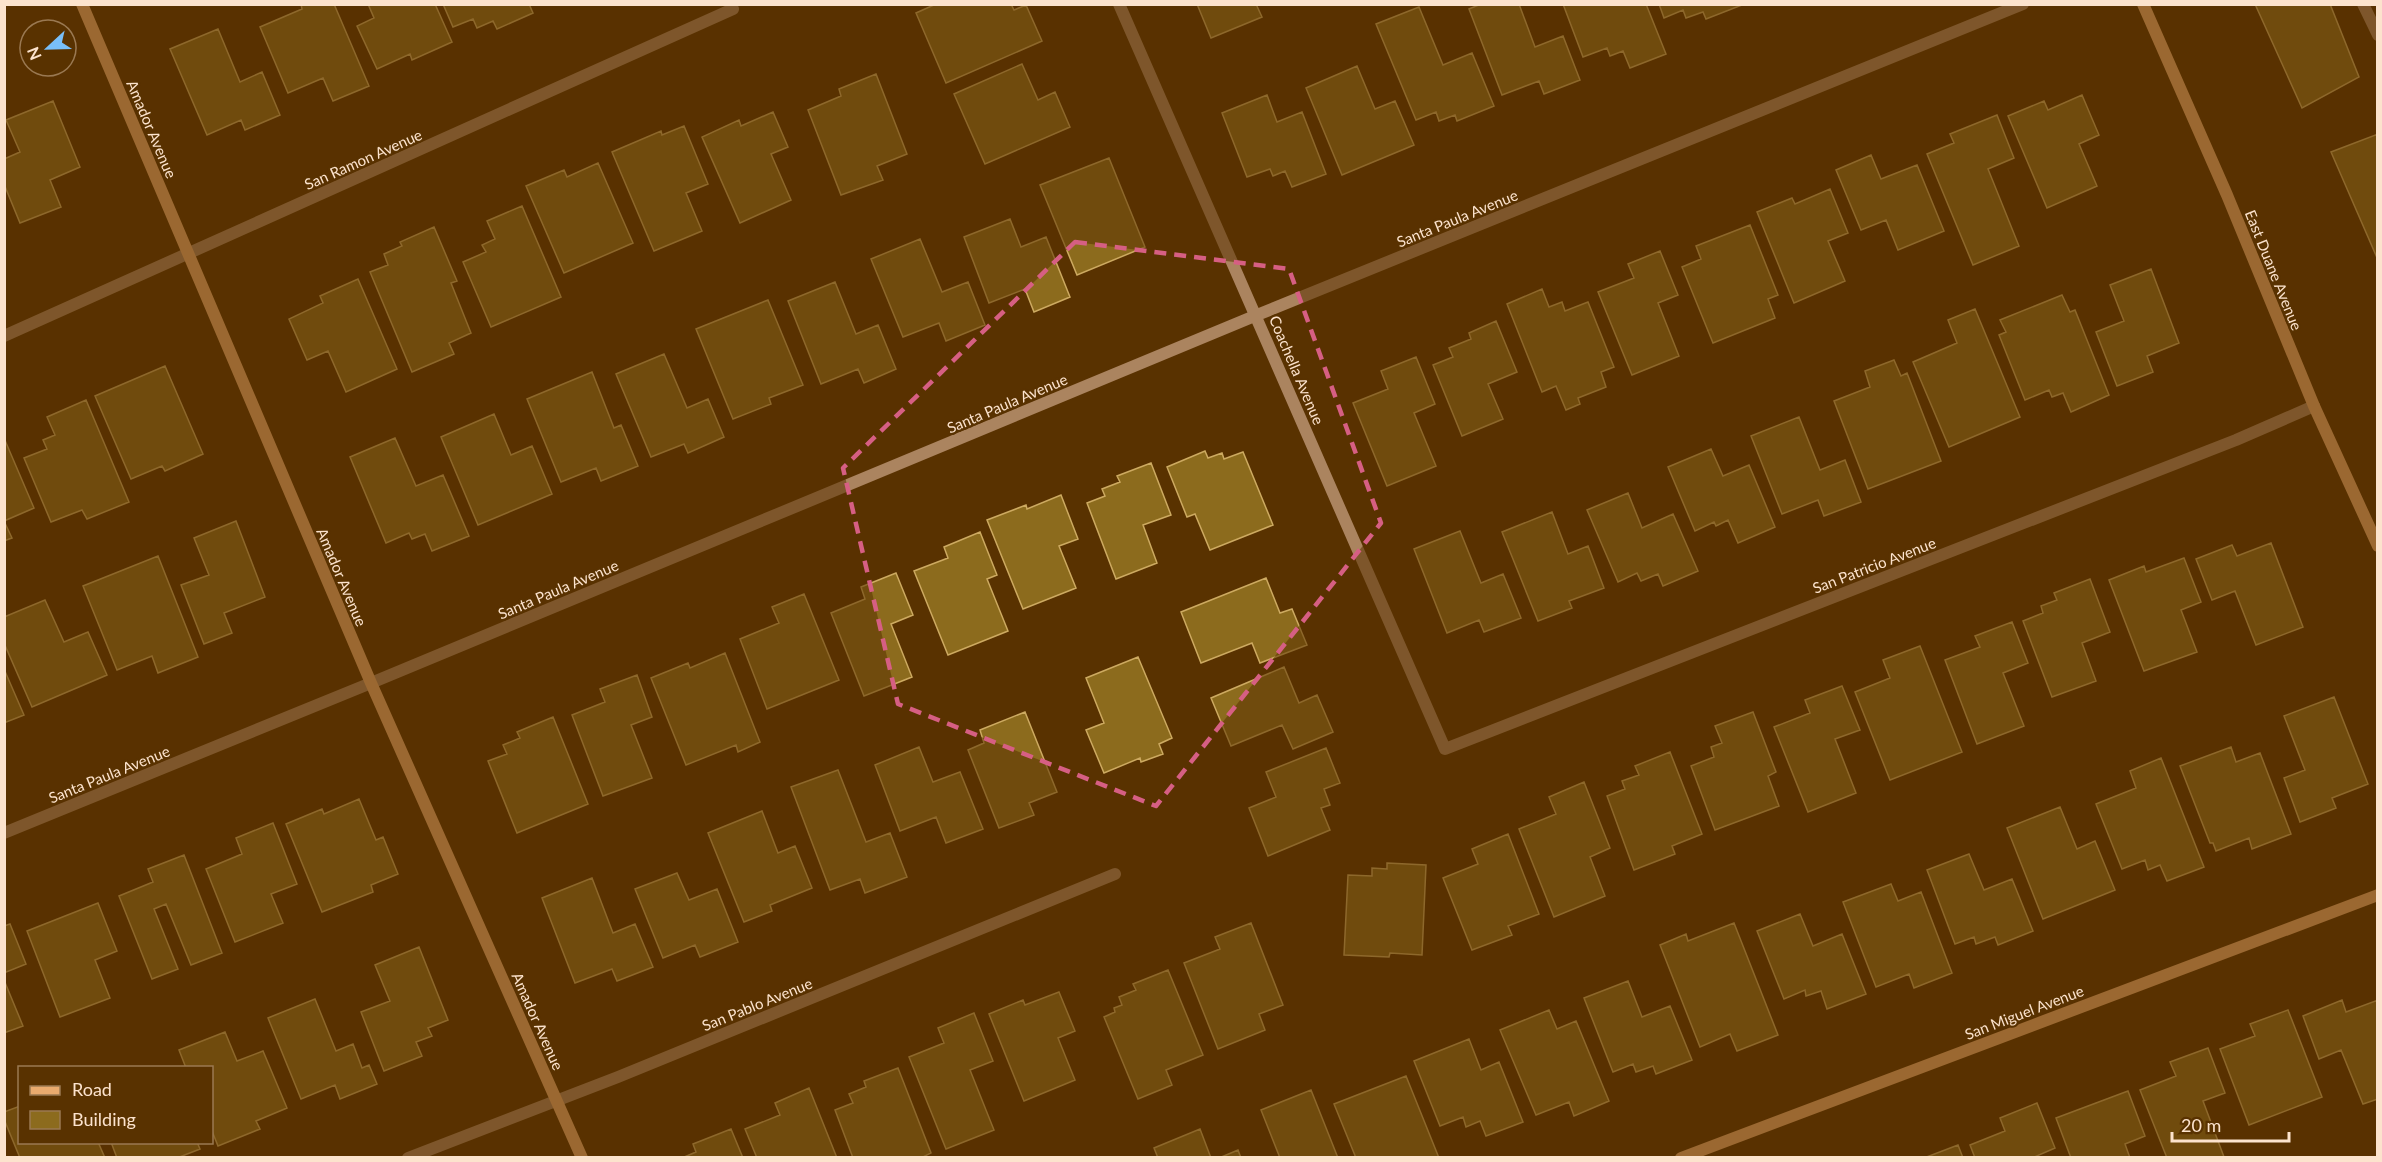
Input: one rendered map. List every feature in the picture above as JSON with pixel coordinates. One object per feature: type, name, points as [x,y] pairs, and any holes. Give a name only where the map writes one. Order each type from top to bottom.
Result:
[{"type":"street","name":"Amador Avenue","points":[[82,4],[371,683],[582,1158]]},
{"type":"street","name":"Coachella Avenue","points":[[1119,4],[1257,315],[1444,749]]},
{"type":"street","name":"Santa Paula Avenue","points":[[4,832],[371,683],[1257,315],[2023,4]]},
{"type":"street","name":"East Duane Avenue","points":[[2143,4],[2227,195],[2314,406],[2378,546]]},
{"type":"street","points":[[2363,4],[2378,35]]},
{"type":"street","name":"San Ramon Avenue","points":[[4,336],[733,9]]},
{"type":"street","name":"San Patricio Avenue","points":[[1444,749],[2236,440],[2314,406]]},
{"type":"street","name":"San Pablo Avenue","points":[[408,1158],[1115,874]]},
{"type":"street","name":"San Miguel Avenue","points":[[1681,1158],[2378,896]]},
{"type":"highlighted area","points":[[1075,242],[1289,269],[1381,523],[1156,806],[898,704],[843,468]]},
{"type":"building","points":[[301,4],[334,4],[369,86],[333,101],[323,78],[288,93],[260,27],[302,9]]},
{"type":"building","points":[[368,4],[435,4],[452,42],[412,60],[410,54],[377,69],[357,26],[374,18]]},
{"type":"building","points":[[443,4],[529,4],[533,13],[497,29],[493,21],[477,28],[473,19],[453,27]]},
{"type":"building","points":[[936,4],[1011,4],[1014,10],[1026,5],[1042,41],[946,83],[916,13]]},
{"type":"building","points":[[1197,4],[1256,4],[1262,17],[1211,38]]},
{"type":"building","points":[[1481,4],[1519,4],[1535,47],[1563,36],[1580,80],[1544,94],[1539,81],[1502,95],[1469,9]]},
{"type":"building","points":[[1563,4],[1646,4],[1666,54],[1630,68],[1623,51],[1610,56],[1607,48],[1583,57]]},
{"type":"building","points":[[1659,4],[1742,5],[1706,19],[1703,12],[1686,18],[1683,10],[1664,18]]},
{"type":"building","points":[[2255,4],[2330,4],[2359,77],[2302,108]]},
{"type":"building","points":[[1419,7],[1443,65],[1472,53],[1494,106],[1457,121],[1455,115],[1439,121],[1436,112],[1416,120],[1376,24]]},
{"type":"building","points":[[218,29],[240,82],[262,72],[280,115],[245,130],[241,120],[207,135],[170,49]]},
{"type":"building","points":[[1022,64],[1038,100],[1055,92],[1070,127],[985,164],[954,94]]},
{"type":"building","points":[[1357,66],[1375,109],[1395,101],[1414,145],[1342,175],[1306,88]]},
{"type":"building","points":[[876,74],[907,154],[877,166],[883,180],[841,195],[808,110],[841,96],[839,89]]},
{"type":"building","points":[[1267,95],[1277,122],[1302,112],[1326,174],[1292,187],[1285,171],[1273,176],[1270,169],[1247,177],[1222,113]]},
{"type":"building","points":[[2082,95],[2099,135],[2079,144],[2097,186],[2047,208],[2008,116],[2044,101],[2048,110]]},
{"type":"building","points":[[53,101],[80,167],[50,180],[61,207],[20,223],[4,184],[4,159],[20,152],[6,120]]},
{"type":"building","points":[[773,112],[788,147],[771,154],[791,200],[740,223],[702,137],[739,120],[741,126]]},
{"type":"building","points":[[1997,115],[2014,158],[1988,169],[2019,246],[1973,265],[1927,154],[1954,143],[1950,134]]},
{"type":"building","points":[[684,126],[708,184],[686,193],[702,231],[654,251],[612,152],[661,131],[662,135]]},
{"type":"building","points":[[2378,134],[2378,260],[2331,152]]},
{"type":"building","points":[[1871,155],[1881,179],[1917,165],[1944,231],[1898,250],[1886,220],[1861,230],[1836,170]]},
{"type":"building","points":[[1109,158],[1145,247],[1077,275],[1040,185]]},
{"type":"building","points":[[598,163],[633,243],[564,273],[526,186],[564,170],[567,177]]},
{"type":"building","points":[[1830,189],[1848,233],[1828,241],[1845,281],[1794,303],[1757,212],[1792,198],[1795,204]]},
{"type":"building","points":[[522,206],[561,297],[491,327],[463,262],[486,252],[482,245],[495,239],[487,221]]},
{"type":"building","points":[[1010,219],[1021,247],[1046,237],[1070,297],[1034,312],[1025,289],[989,303],[964,237]]},
{"type":"building","points":[[1750,225],[1778,295],[1768,299],[1775,318],[1713,343],[1682,267],[1701,259],[1696,246]]},
{"type":"building","points":[[434,227],[457,281],[451,283],[471,333],[449,343],[454,354],[412,372],[370,272],[388,265],[384,254],[402,246],[400,242]]},
{"type":"building","points":[[920,239],[942,292],[968,282],[985,325],[946,341],[939,323],[903,337],[871,259]]},
{"type":"building","points":[[1660,251],[1678,295],[1658,303],[1679,356],[1632,375],[1598,292],[1634,278],[1628,264]]},
{"type":"building","points":[[2151,269],[2179,343],[2147,356],[2153,372],[2117,386],[2096,332],[2124,321],[2110,285]]},
{"type":"building","points":[[358,279],[397,369],[346,392],[328,351],[307,360],[289,319],[323,303],[320,296]]},
{"type":"building","points":[[835,282],[856,334],[878,325],[896,369],[864,383],[858,369],[821,384],[788,301]]},
{"type":"building","points":[[1542,289],[1549,307],[1562,302],[1565,311],[1588,302],[1614,367],[1601,372],[1606,387],[1578,398],[1580,404],[1566,410],[1556,386],[1542,392],[1507,304]]},
{"type":"building","points":[[2062,295],[2070,312],[2075,310],[2109,395],[2071,412],[2063,393],[2052,397],[2049,390],[2025,400],[1999,335],[2006,332],[2000,320]]},
{"type":"building","points":[[768,300],[803,385],[769,398],[771,404],[733,419],[696,329]]},
{"type":"building","points":[[1975,309],[2020,417],[1949,447],[1913,362],[1957,343],[1948,320]]},
{"type":"building","points":[[1496,321],[1517,372],[1488,384],[1503,419],[1462,436],[1433,365],[1453,357],[1449,348],[1471,339],[1469,333]]},
{"type":"building","points":[[664,354],[687,408],[708,399],[724,437],[688,453],[684,444],[651,457],[616,374]]},
{"type":"building","points":[[1416,357],[1435,404],[1414,413],[1436,466],[1387,486],[1353,403],[1388,389],[1381,371]]},
{"type":"building","points":[[1894,360],[1901,376],[1907,373],[1941,461],[1868,489],[1834,401],[1870,387],[1865,371]]},
{"type":"building","points":[[165,366],[203,454],[165,471],[162,466],[131,479],[95,396]]},
{"type":"building","points":[[592,372],[614,428],[621,425],[638,466],[601,481],[596,468],[561,482],[527,399]]},
{"type":"building","points":[[86,400],[129,502],[87,519],[82,510],[51,522],[24,458],[47,449],[43,440],[55,435],[47,417]]},
{"type":"building","points":[[494,414],[511,455],[532,446],[552,494],[478,525],[441,437]]},
{"type":"building","points":[[1799,417],[1820,470],[1845,460],[1861,502],[1824,516],[1818,500],[1782,514],[1751,436]]},
{"type":"building","points":[[4,438],[34,508],[4,521]]},
{"type":"building","points":[[395,438],[416,486],[443,475],[469,536],[432,551],[425,534],[412,539],[409,533],[386,543],[350,457]]},
{"type":"building","points":[[1711,449],[1723,476],[1749,465],[1775,527],[1738,543],[1728,520],[1716,526],[1714,522],[1695,531],[1668,467]]},
{"type":"building","points":[[1205,451],[1208,458],[1222,453],[1224,459],[1243,452],[1273,525],[1210,550],[1195,514],[1187,517],[1167,467]]},
{"type":"building","points":[[1151,463],[1171,515],[1143,525],[1157,563],[1116,579],[1087,503],[1105,496],[1102,489],[1120,482],[1117,476]]},
{"type":"building","points":[[1628,493],[1642,528],[1673,514],[1698,571],[1663,586],[1658,574],[1641,581],[1637,573],[1618,582],[1587,510]]},
{"type":"building","points":[[1061,495],[1078,539],[1059,546],[1076,588],[1023,609],[987,520],[1026,505],[1027,509]]},
{"type":"building","points":[[1552,512],[1568,554],[1588,546],[1604,588],[1569,601],[1572,608],[1538,621],[1502,532]]},
{"type":"building","points":[[4,521],[12,538],[4,541]]},
{"type":"building","points":[[236,521],[265,597],[224,613],[232,633],[204,644],[181,585],[209,575],[194,538]]},
{"type":"building","points":[[1460,531],[1481,583],[1503,574],[1521,618],[1484,632],[1479,620],[1447,633],[1414,549]]},
{"type":"building","points":[[980,532],[997,575],[987,579],[1008,631],[948,655],[914,571],[948,558],[944,547]]},
{"type":"building","points":[[2271,543],[2303,627],[2256,645],[2235,591],[2212,600],[2196,559],[2232,545],[2237,556]]},
{"type":"building","points":[[158,556],[198,657],[158,673],[152,656],[117,670],[83,586]]},
{"type":"building","points":[[2184,558],[2201,602],[2181,610],[2197,652],[2144,671],[2109,580],[2144,566],[2146,572]]},
{"type":"building","points":[[896,573],[913,615],[891,624],[912,677],[864,696],[831,613],[865,599],[861,587]]},
{"type":"building","points":[[1266,578],[1280,613],[1292,609],[1307,645],[1260,663],[1252,643],[1201,663],[1181,612]]},
{"type":"building","points":[[2090,579],[2110,632],[2082,643],[2096,681],[2052,697],[2023,621],[2043,613],[2041,606],[2057,600],[2054,593]]},
{"type":"building","points":[[804,594],[839,680],[767,709],[740,639],[779,623],[772,607]]},
{"type":"building","points":[[45,600],[64,642],[88,632],[107,675],[32,707],[4,643],[4,617]]},
{"type":"building","points":[[2012,622],[2028,663],[2003,673],[2024,726],[1977,744],[1945,660],[1980,647],[1975,636]]},
{"type":"building","points":[[1920,646],[1962,752],[1890,780],[1855,692],[1890,678],[1883,660]]},
{"type":"building","points":[[725,653],[760,742],[738,752],[736,745],[686,765],[651,678],[688,663],[690,668]]},
{"type":"building","points":[[1138,657],[1172,738],[1159,744],[1163,754],[1141,762],[1140,758],[1104,773],[1086,730],[1104,723],[1086,678]]},
{"type":"building","points":[[1284,667],[1299,703],[1317,695],[1333,732],[1293,749],[1282,725],[1231,746],[1211,698]]},
{"type":"building","points":[[4,669],[24,715],[4,723]]},
{"type":"building","points":[[637,675],[652,717],[631,725],[652,778],[603,796],[572,715],[605,702],[600,689]]},
{"type":"building","points":[[1842,686],[1860,730],[1835,739],[1856,793],[1808,812],[1774,727],[1810,713],[1805,700]]},
{"type":"building","points":[[2334,697],[2368,784],[2332,798],[2336,808],[2300,822],[2284,778],[2305,770],[2284,716]]},
{"type":"building","points":[[1025,712],[1057,792],[1029,803],[1034,815],[999,828],[968,750],[984,743],[980,730]]},
{"type":"building","points":[[1753,712],[1776,772],[1768,776],[1779,806],[1715,830],[1691,766],[1714,757],[1711,747],[1722,743],[1715,726]]},
{"type":"building","points":[[553,717],[588,804],[517,833],[488,761],[507,754],[503,745],[520,738],[517,732]]},
{"type":"building","points":[[919,747],[933,782],[960,772],[983,829],[946,843],[936,817],[900,831],[875,765]]},
{"type":"building","points":[[2231,747],[2236,762],[2260,753],[2291,834],[2252,849],[2249,838],[2216,851],[2213,843],[2210,843],[2180,766]]},
{"type":"building","points":[[1326,748],[1340,783],[1324,789],[1330,805],[1321,808],[1330,830],[1268,856],[1249,808],[1276,797],[1266,772]]},
{"type":"building","points":[[1670,752],[1702,834],[1672,846],[1675,854],[1634,870],[1607,796],[1625,789],[1622,781],[1639,775],[1635,766]]},
{"type":"building","points":[[2161,758],[2204,867],[2167,881],[2160,865],[2148,870],[2145,860],[2122,869],[2096,804],[2136,788],[2130,771]]},
{"type":"building","points":[[838,770],[866,842],[890,833],[907,877],[865,893],[860,879],[830,890],[791,787]]},
{"type":"building","points":[[1584,782],[1610,848],[1590,857],[1605,896],[1554,917],[1519,829],[1556,814],[1549,797]]},
{"type":"building","points":[[359,799],[376,840],[383,837],[398,874],[371,885],[373,892],[322,912],[286,824],[322,809],[324,814]]},
{"type":"building","points":[[2060,807],[2077,849],[2095,841],[2115,890],[2043,919],[2007,828]]},
{"type":"building","points":[[762,811],[778,853],[795,846],[812,888],[770,905],[772,911],[744,922],[708,833]]},
{"type":"building","points":[[273,823],[297,884],[271,894],[283,923],[235,942],[206,869],[242,854],[236,838]]},
{"type":"building","points":[[1508,834],[1539,914],[1508,926],[1512,935],[1472,950],[1443,878],[1478,864],[1472,849]]},
{"type":"building","points":[[1969,854],[1984,890],[2012,879],[2033,931],[1998,945],[1995,937],[1976,944],[1974,937],[1955,944],[1927,870]]},
{"type":"building","points":[[184,855],[222,953],[191,965],[166,904],[154,909],[178,969],[152,979],[119,896],[153,882],[148,869]]},
{"type":"building","points":[[1387,863],[1426,865],[1422,955],[1390,953],[1389,957],[1344,955],[1348,875],[1372,876],[1372,868],[1387,869]]},
{"type":"building","points":[[677,873],[689,900],[717,889],[738,942],[700,957],[695,945],[663,958],[635,889]]},
{"type":"building","points":[[592,878],[613,933],[635,924],[653,967],[617,981],[612,969],[575,983],[542,898]]},
{"type":"building","points":[[1891,884],[1898,901],[1921,892],[1952,973],[1914,988],[1909,974],[1876,987],[1843,902]]},
{"type":"building","points":[[98,903],[117,951],[95,960],[110,998],[60,1017],[27,931]]},
{"type":"building","points":[[1800,914],[1813,946],[1842,934],[1866,994],[1827,1009],[1821,991],[1806,996],[1805,990],[1784,999],[1757,931]]},
{"type":"building","points":[[1251,923],[1283,1005],[1259,1014],[1265,1030],[1218,1049],[1184,963],[1220,949],[1215,937]]},
{"type":"building","points":[[1734,923],[1778,1035],[1737,1051],[1730,1034],[1700,1047],[1660,945],[1686,934],[1688,941]]},
{"type":"building","points":[[10,924],[26,964],[4,973],[4,926]]},
{"type":"building","points":[[419,947],[448,1020],[428,1028],[432,1036],[416,1042],[422,1056],[384,1071],[361,1012],[390,1001],[375,965]]},
{"type":"building","points":[[1168,970],[1203,1055],[1166,1070],[1172,1085],[1138,1099],[1104,1017],[1115,1012],[1114,1008],[1122,1005],[1119,997],[1136,990],[1133,984]]},
{"type":"building","points":[[4,980],[23,1026],[4,1033]]},
{"type":"building","points":[[1628,981],[1642,1017],[1670,1006],[1692,1060],[1656,1074],[1653,1066],[1636,1072],[1633,1064],[1613,1072],[1584,998]]},
{"type":"building","points":[[1059,992],[1075,1031],[1058,1038],[1075,1080],[1024,1101],[989,1014],[1023,1000],[1025,1005]]},
{"type":"building","points":[[315,999],[336,1051],[353,1044],[362,1068],[369,1065],[377,1084],[340,1099],[335,1085],[301,1099],[268,1018]]},
{"type":"building","points":[[2342,1000],[2346,1012],[2378,1000],[2378,1099],[2363,1104],[2341,1050],[2319,1059],[2303,1016]]},
{"type":"building","points":[[1549,1010],[1557,1029],[1576,1021],[1609,1101],[1574,1116],[1569,1102],[1536,1115],[1500,1030]]},
{"type":"building","points":[[2288,1010],[2322,1097],[2249,1125],[2220,1049],[2255,1036],[2250,1024]]},
{"type":"building","points":[[974,1013],[993,1061],[970,1070],[994,1130],[946,1149],[909,1057],[944,1043],[938,1028]]},
{"type":"building","points":[[225,1032],[237,1061],[263,1051],[287,1108],[256,1121],[260,1129],[218,1146],[213,1134],[213,1066],[185,1066],[179,1050]]},
{"type":"building","points":[[1469,1039],[1481,1070],[1499,1062],[1523,1122],[1486,1136],[1480,1121],[1466,1127],[1463,1117],[1440,1126],[1414,1061]]},
{"type":"building","points":[[2208,1048],[2225,1093],[2203,1101],[2224,1157],[2167,1158],[2140,1090],[2176,1076],[2170,1062]]},
{"type":"building","points":[[898,1068],[931,1153],[921,1158],[853,1158],[835,1110],[853,1103],[849,1094],[866,1087],[864,1081]]},
{"type":"building","points":[[1406,1076],[1439,1158],[1356,1158],[1334,1104]]},
{"type":"building","points":[[809,1088],[837,1158],[757,1158],[745,1129],[780,1115],[775,1103]]},
{"type":"building","points":[[1311,1090],[1338,1158],[1280,1158],[1261,1110]]},
{"type":"building","points":[[2128,1091],[2145,1136],[2125,1144],[2130,1158],[2071,1158],[2056,1118]]},
{"type":"building","points":[[2037,1103],[2055,1148],[2032,1158],[1975,1158],[1970,1145],[2005,1131],[2000,1118]]},
{"type":"building","points":[[18,1107],[18,1144],[99,1144],[105,1158],[20,1158],[4,1119],[4,1112]]},
{"type":"building","points":[[731,1129],[743,1158],[682,1158],[696,1152],[693,1144]]},
{"type":"building","points":[[1200,1129],[1211,1158],[1158,1158],[1154,1148]]},
{"type":"building","points":[[112,1144],[198,1144],[200,1149],[177,1158],[117,1158]]},
{"type":"building","points":[[1958,1145],[1963,1158],[1924,1158]]},
{"type":"building","points":[[1238,1150],[1241,1158],[1219,1158]]}]
